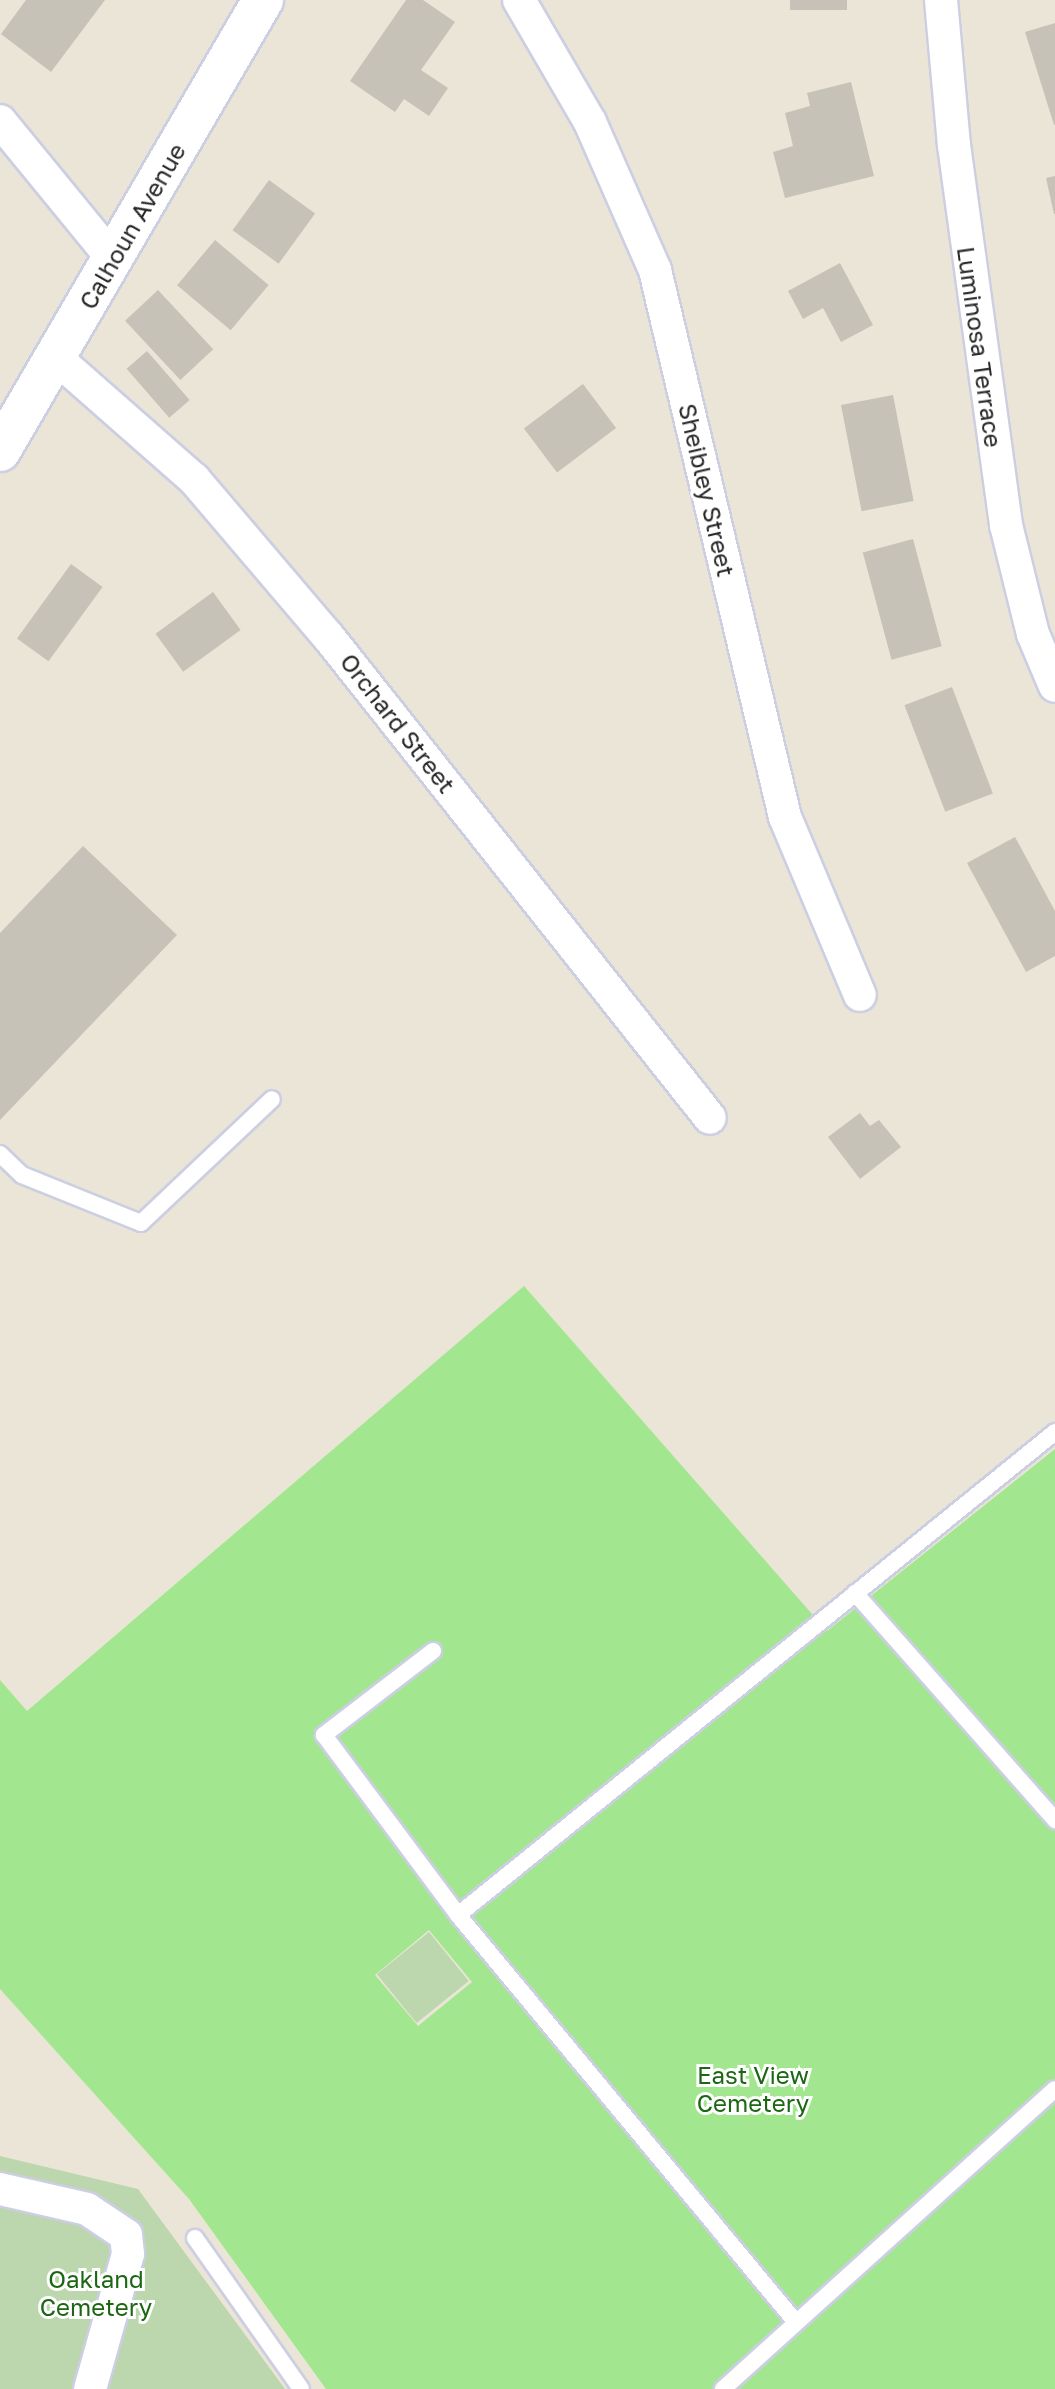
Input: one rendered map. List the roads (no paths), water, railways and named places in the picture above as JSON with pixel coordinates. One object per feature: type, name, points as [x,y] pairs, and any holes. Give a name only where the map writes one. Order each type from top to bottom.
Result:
[{"type":"street","name":"Calhoun Avenue","points":[[0,451],[263,0]]},
{"type":"street","name":"Sheibley Street","points":[[519,0],[590,122],[655,270],[785,817],[860,995]]},
{"type":"street","name":"Luminosa Terrace","points":[[941,0],[955,160],[1006,525],[1033,634],[1055,686]]},
{"type":"street","points":[[0,121],[113,259]]},
{"type":"street","name":"Orchard Street","points":[[55,357],[194,479],[225,515],[327,635],[710,1118]]},
{"type":"street","points":[[0,2189],[87,2209],[126,2235],[128,2254],[90,2389]]},
{"type":"lane","points":[[0,1154],[22,1175],[141,1223],[272,1099]]},
{"type":"lane","points":[[458,1915],[1055,1432]]},
{"type":"lane","points":[[855,1593],[1055,1820]]},
{"type":"lane","points":[[433,1651],[324,1735],[458,1915],[794,2320]]},
{"type":"lane","points":[[723,2389],[794,2320],[1055,2089]]},
{"type":"lane","points":[[195,2238],[301,2389]]},
{"type":"park label","name":"East View Cemetery","points":[[753,2089]]},
{"type":"park label","name":"Oakland Cemetery","points":[[96,2293]]}]
